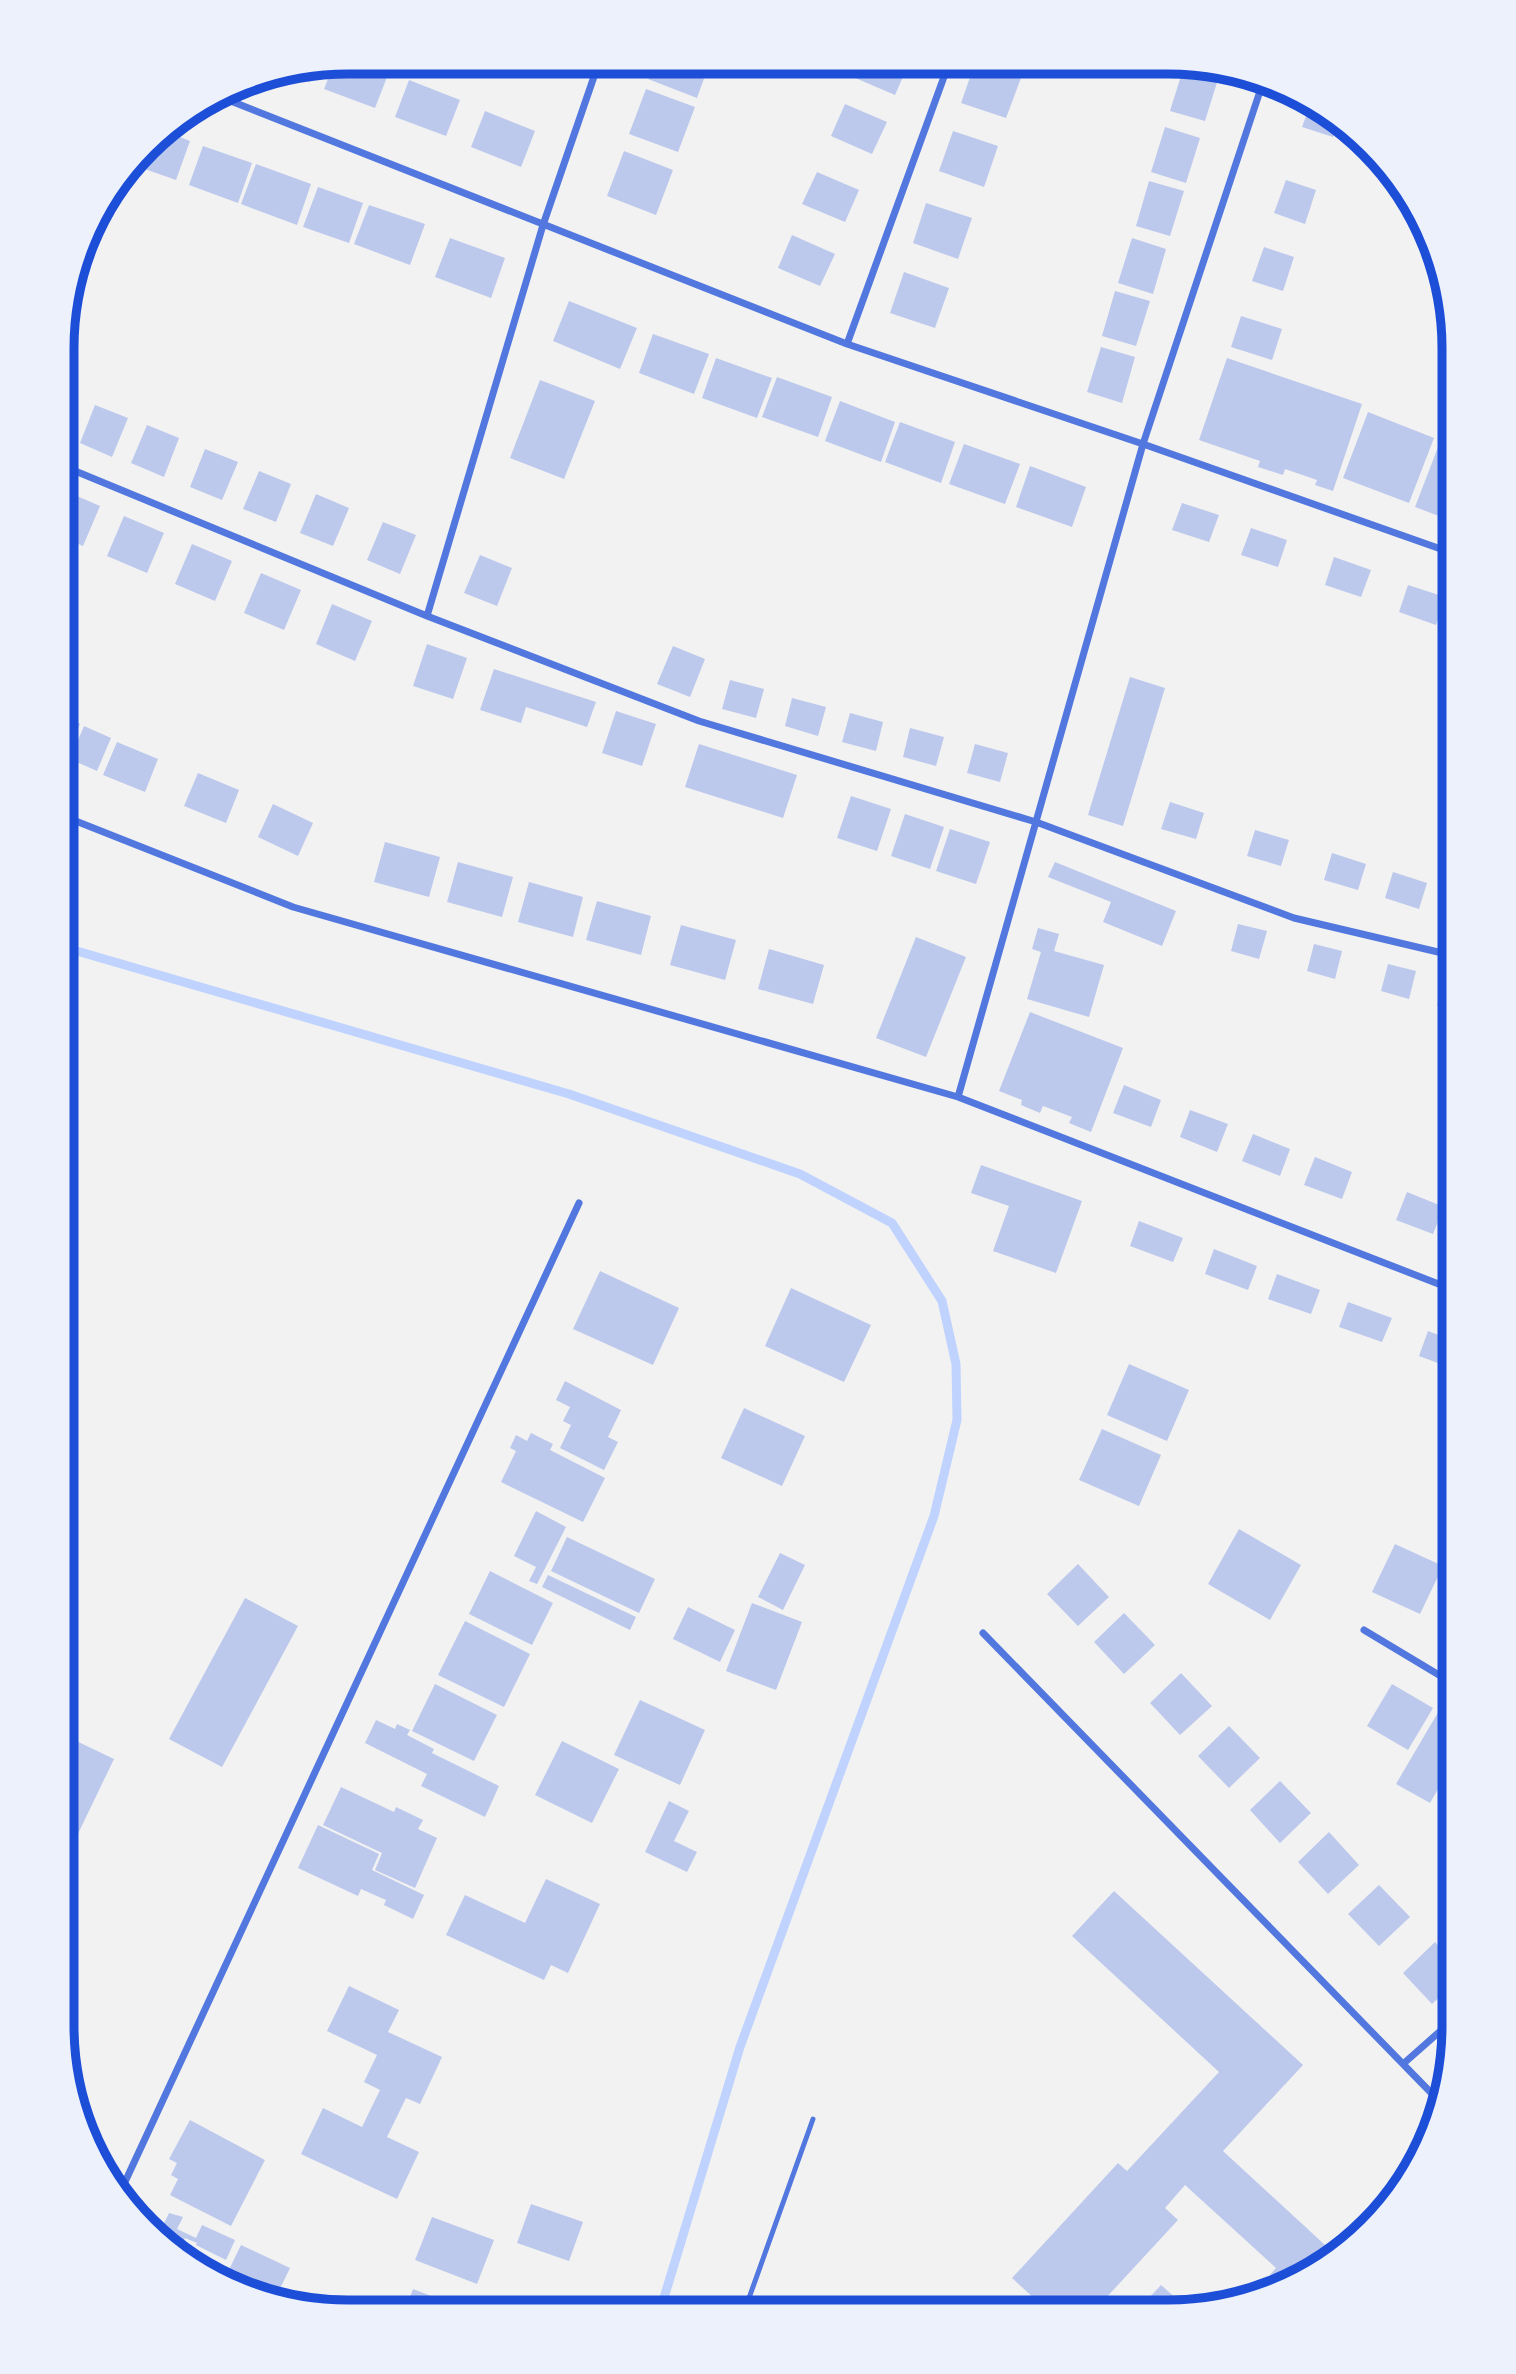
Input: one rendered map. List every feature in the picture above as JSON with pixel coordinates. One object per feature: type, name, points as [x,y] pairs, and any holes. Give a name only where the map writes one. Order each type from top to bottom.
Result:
[{"type":"street","points":[[427,615],[543,225],[594,74]]},
{"type":"street","points":[[847,344],[944,74]]},
{"type":"street","points":[[958,1097],[1143,444],[1261,89]]},
{"type":"street","points":[[229,100],[847,344],[1442,549]]},
{"type":"street","points":[[74,471],[427,615],[699,721],[1037,822],[1294,918],[1442,953]]},
{"type":"street","points":[[74,820],[293,907],[958,1097],[1442,1285]]},
{"type":"street","points":[[124,2184],[579,1203]]},
{"type":"street","points":[[1364,1630],[1442,1677]]},
{"type":"street","points":[[983,1633],[1434,2095]]},
{"type":"street","points":[[1403,2064],[1442,2030]]},
{"type":"lane","points":[[748,2300],[813,2119]]},
{"type":"building","points":[[330,74],[388,74],[375,108],[324,89]]},
{"type":"building","points":[[650,74],[706,74],[697,98],[648,79]]},
{"type":"building","points":[[854,74],[904,74],[895,95],[853,77]]},
{"type":"building","points":[[971,74],[1009,74],[1021,78],[1006,118],[961,103]]},
{"type":"building","points":[[1182,74],[1218,78],[1205,121],[1170,111]]},
{"type":"building","points":[[312,76],[310,82],[300,78]]},
{"type":"building","points":[[409,80],[460,100],[446,136],[395,117]]},
{"type":"building","points":[[646,89],[695,107],[678,152],[629,134]]},
{"type":"building","points":[[845,104],[887,122],[872,154],[831,136]]},
{"type":"building","points":[[485,111],[535,131],[521,167],[471,147]]},
{"type":"building","points":[[1308,111],[1335,130],[1333,137],[1302,127]]},
{"type":"building","points":[[1165,127],[1200,138],[1186,183],[1151,172]]},
{"type":"building","points":[[953,131],[998,146],[984,187],[939,171]]},
{"type":"building","points":[[175,135],[190,141],[176,180],[141,168]]},
{"type":"building","points":[[203,146],[252,163],[238,203],[189,185]]},
{"type":"building","points":[[624,151],[673,170],[656,215],[607,196]]},
{"type":"building","points":[[256,164],[311,184],[297,225],[241,204]]},
{"type":"building","points":[[817,172],[859,190],[845,222],[802,204]]},
{"type":"building","points":[[1286,180],[1316,190],[1305,224],[1274,213]]},
{"type":"building","points":[[1149,181],[1184,191],[1170,236],[1136,226]]},
{"type":"building","points":[[318,187],[363,203],[349,243],[303,227]]},
{"type":"building","points":[[926,203],[972,218],[958,259],[913,243]]},
{"type":"building","points":[[369,205],[425,224],[410,265],[354,244]]},
{"type":"building","points":[[792,235],[835,254],[820,286],[778,268]]},
{"type":"building","points":[[450,238],[505,258],[491,298],[435,277]]},
{"type":"building","points":[[1132,238],[1166,249],[1153,294],[1118,283]]},
{"type":"building","points":[[1264,247],[1294,257],[1283,291],[1252,281]]},
{"type":"building","points":[[904,272],[949,288],[935,328],[890,313]]},
{"type":"building","points":[[1115,291],[1150,301],[1136,346],[1102,336]]},
{"type":"building","points":[[569,301],[637,328],[620,369],[553,341]]},
{"type":"building","points":[[1241,316],[1282,329],[1272,360],[1231,347]]},
{"type":"building","points":[[653,334],[709,354],[694,394],[639,373]]},
{"type":"building","points":[[1101,347],[1135,357],[1122,403],[1087,392]]},
{"type":"building","points":[[716,358],[772,378],[757,418],[702,398]]},
{"type":"building","points":[[1227,358],[1362,404],[1333,491],[1315,485],[1317,480],[1285,469],[1283,475],[1258,467],[1260,461],[1199,440]]},
{"type":"building","points":[[777,377],[832,397],[818,437],[762,417]]},
{"type":"building","points":[[540,380],[595,401],[564,479],[510,458]]},
{"type":"building","points":[[840,401],[895,422],[881,462],[825,441]]},
{"type":"building","points":[[95,405],[128,418],[112,457],[80,443]]},
{"type":"building","points":[[1368,412],[1434,438],[1409,503],[1343,478]]},
{"type":"building","points":[[900,422],[955,442],[941,483],[885,462]]},
{"type":"building","points":[[147,425],[179,438],[164,477],[131,463]]},
{"type":"building","points":[[1442,437],[1442,517],[1415,507]]},
{"type":"building","points":[[964,444],[1020,464],[1005,504],[949,484]]},
{"type":"building","points":[[205,449],[238,462],[222,500],[190,487]]},
{"type":"building","points":[[1030,466],[1086,487],[1072,527],[1016,507]]},
{"type":"building","points":[[259,471],[291,484],[276,522],[243,509]]},
{"type":"building","points":[[316,494],[349,508],[333,546],[300,533]]},
{"type":"building","points":[[74,495],[100,506],[83,546],[74,542]]},
{"type":"building","points":[[1182,503],[1219,515],[1209,542],[1172,530]]},
{"type":"building","points":[[124,516],[164,533],[147,573],[107,556]]},
{"type":"building","points":[[383,522],[416,535],[400,574],[367,560]]},
{"type":"building","points":[[1251,528],[1287,540],[1278,567],[1241,555]]},
{"type":"building","points":[[192,544],[232,561],[215,601],[175,584]]},
{"type":"building","points":[[480,555],[512,568],[497,606],[464,593]]},
{"type":"building","points":[[1334,557],[1371,570],[1361,597],[1325,585]]},
{"type":"building","points":[[261,573],[301,590],[284,630],[244,613]]},
{"type":"building","points":[[1408,585],[1442,596],[1436,625],[1399,612]]},
{"type":"building","points":[[332,604],[372,621],[355,661],[316,644]]},
{"type":"building","points":[[427,644],[467,658],[453,699],[413,686]]},
{"type":"building","points":[[673,646],[705,659],[690,697],[657,684]]},
{"type":"building","points":[[494,669],[596,702],[587,727],[526,707],[521,723],[480,710]]},
{"type":"building","points":[[1130,677],[1165,688],[1123,826],[1088,815]]},
{"type":"building","points":[[730,680],[764,689],[756,718],[722,709]]},
{"type":"building","points":[[792,698],[826,707],[818,736],[785,726]]},
{"type":"building","points":[[616,711],[656,724],[642,766],[602,753]]},
{"type":"building","points":[[850,713],[883,722],[876,751],[842,742]]},
{"type":"building","points":[[74,721],[80,724],[74,737]]},
{"type":"building","points":[[84,726],[111,738],[97,771],[74,761],[74,750]]},
{"type":"building","points":[[910,728],[944,737],[936,766],[903,757]]},
{"type":"building","points":[[117,742],[158,759],[145,792],[103,775]]},
{"type":"building","points":[[699,744],[797,775],[783,818],[685,787]]},
{"type":"building","points":[[975,744],[1008,753],[1000,782],[967,773]]},
{"type":"building","points":[[198,773],[239,790],[226,823],[184,806]]},
{"type":"building","points":[[851,796],[891,809],[877,851],[837,838]]},
{"type":"building","points":[[1170,802],[1204,813],[1196,839],[1161,829]]},
{"type":"building","points":[[273,804],[313,823],[298,856],[258,837]]},
{"type":"building","points":[[905,814],[944,827],[930,869],[891,856]]},
{"type":"building","points":[[950,829],[990,842],[976,884],[936,871]]},
{"type":"building","points":[[1255,830],[1289,840],[1281,866],[1247,856]]},
{"type":"building","points":[[385,842],[440,857],[429,897],[374,882]]},
{"type":"building","points":[[1332,853],[1366,864],[1358,890],[1324,880]]},
{"type":"building","points":[[458,862],[513,877],[502,917],[447,902]]},
{"type":"building","points":[[1055,862],[1176,911],[1162,946],[1103,922],[1111,902],[1048,877]]},
{"type":"building","points":[[1393,872],[1427,883],[1419,909],[1385,898]]},
{"type":"building","points":[[529,882],[583,897],[573,937],[518,922]]},
{"type":"building","points":[[597,901],[651,916],[641,955],[586,940]]},
{"type":"building","points":[[1238,924],[1267,931],[1259,959],[1231,951]]},
{"type":"building","points":[[681,925],[736,940],[725,980],[670,965]]},
{"type":"building","points":[[1038,928],[1059,934],[1054,951],[1104,965],[1089,1017],[1027,999],[1041,952],[1032,949]]},
{"type":"building","points":[[916,937],[966,957],[926,1057],[876,1038]]},
{"type":"building","points":[[1314,944],[1342,951],[1335,979],[1307,971]]},
{"type":"building","points":[[769,949],[824,965],[813,1004],[758,989]]},
{"type":"building","points":[[1388,964],[1416,971],[1409,999],[1381,991]]},
{"type":"building","points":[[1442,987],[1442,1007],[1437,1006]]},
{"type":"building","points":[[1030,1012],[1123,1048],[1091,1132],[1069,1123],[1072,1117],[1043,1106],[1040,1113],[1021,1105],[1022,1100],[999,1091]]},
{"type":"building","points":[[1124,1085],[1161,1100],[1151,1127],[1113,1113]]},
{"type":"building","points":[[1190,1110],[1228,1124],[1217,1152],[1180,1137]]},
{"type":"building","points":[[1253,1134],[1290,1149],[1280,1176],[1242,1161]]},
{"type":"building","points":[[1315,1157],[1352,1172],[1342,1199],[1304,1185]]},
{"type":"building","points":[[981,1165],[1082,1201],[1056,1273],[993,1251],[1009,1206],[971,1193]]},
{"type":"building","points":[[1407,1192],[1442,1206],[1433,1234],[1396,1220]]},
{"type":"building","points":[[1139,1221],[1183,1238],[1173,1262],[1130,1246]]},
{"type":"building","points":[[1214,1249],[1257,1266],[1248,1290],[1205,1274]]},
{"type":"building","points":[[600,1271],[679,1308],[653,1365],[573,1329]]},
{"type":"building","points":[[1277,1274],[1320,1290],[1311,1314],[1268,1299]]},
{"type":"building","points":[[791,1288],[871,1325],[844,1382],[765,1346]]},
{"type":"building","points":[[1348,1302],[1392,1318],[1382,1342],[1339,1327]]},
{"type":"building","points":[[1428,1331],[1442,1336],[1442,1365],[1419,1356]]},
{"type":"building","points":[[1129,1364],[1189,1390],[1167,1441],[1107,1415]]},
{"type":"building","points":[[565,1381],[621,1410],[608,1437],[618,1442],[604,1470],[560,1448],[571,1425],[563,1421],[570,1407],[556,1400]]},
{"type":"building","points":[[744,1408],[805,1436],[782,1486],[721,1458]]},
{"type":"building","points":[[1102,1429],[1161,1455],[1139,1506],[1079,1480]]},
{"type":"building","points":[[531,1433],[553,1444],[550,1450],[605,1478],[583,1522],[501,1482],[516,1451],[510,1448],[516,1435],[527,1441]]},
{"type":"building","points":[[536,1511],[566,1527],[537,1584],[529,1581],[536,1567],[514,1556]]},
{"type":"building","points":[[1239,1529],[1301,1565],[1270,1620],[1208,1584]]},
{"type":"building","points":[[567,1537],[655,1579],[639,1613],[551,1571]]},
{"type":"building","points":[[1395,1544],[1442,1566],[1420,1614],[1372,1592]]},
{"type":"building","points":[[780,1553],[805,1565],[783,1610],[758,1597]]},
{"type":"building","points":[[1078,1564],[1109,1597],[1078,1626],[1047,1594]]},
{"type":"building","points":[[490,1571],[553,1603],[532,1645],[469,1614]]},
{"type":"building","points":[[548,1575],[636,1617],[630,1630],[542,1587]]},
{"type":"building","points":[[245,1598],[298,1626],[222,1767],[169,1739]]},
{"type":"building","points":[[752,1603],[802,1622],[776,1690],[726,1671]]},
{"type":"building","points":[[688,1607],[735,1630],[720,1662],[673,1639]]},
{"type":"building","points":[[1124,1613],[1155,1645],[1124,1674],[1094,1642]]},
{"type":"building","points":[[465,1621],[530,1654],[504,1707],[438,1675]]},
{"type":"building","points":[[1181,1673],[1212,1706],[1180,1735],[1150,1703]]},
{"type":"building","points":[[435,1684],[497,1715],[474,1761],[412,1731]]},
{"type":"building","points":[[1392,1684],[1433,1708],[1408,1750],[1367,1726]]},
{"type":"building","points":[[640,1700],[705,1730],[680,1785],[614,1755]]},
{"type":"building","points":[[1440,1709],[1442,1782],[1430,1803],[1396,1784]]},
{"type":"building","points":[[376,1720],[395,1729],[397,1724],[410,1730],[407,1735],[434,1749],[432,1753],[499,1786],[485,1817],[421,1786],[427,1774],[365,1743]]},
{"type":"building","points":[[1229,1726],[1260,1758],[1229,1788],[1198,1756]]},
{"type":"building","points":[[74,1740],[114,1759],[74,1842]]},
{"type":"building","points":[[562,1741],[619,1769],[592,1823],[535,1795]]},
{"type":"building","points":[[1280,1781],[1311,1813],[1280,1843],[1250,1810]]},
{"type":"building","points":[[341,1787],[394,1812],[396,1807],[423,1820],[418,1829],[437,1838],[415,1888],[375,1870],[382,1853],[323,1825]]},
{"type":"building","points":[[669,1801],[689,1811],[674,1841],[697,1852],[687,1872],[645,1852]]},
{"type":"building","points":[[318,1825],[379,1854],[372,1870],[424,1895],[413,1919],[384,1905],[386,1900],[361,1889],[358,1896],[298,1868]]},
{"type":"building","points":[[1329,1832],[1359,1865],[1328,1894],[1298,1862]]},
{"type":"building","points":[[546,1879],[600,1904],[568,1973],[551,1965],[544,1980],[446,1935],[465,1895],[525,1923]]},
{"type":"building","points":[[1379,1885],[1410,1917],[1379,1946],[1348,1914]]},
{"type":"building","points":[[1114,1891],[1303,2065],[1223,2151],[1329,2248],[1306,2264],[1261,2284],[1276,2268],[1185,2185],[1165,2208],[1178,2220],[1104,2300],[1036,2300],[1012,2278],[1118,2163],[1127,2171],[1219,2072],[1072,1936]]},
{"type":"building","points":[[1435,1942],[1442,1949],[1442,1995],[1432,2004],[1403,1973]]},
{"type":"building","points":[[349,1986],[399,2010],[388,2032],[442,2057],[420,2104],[406,2098],[387,2137],[419,2152],[397,2199],[301,2154],[323,2108],[362,2127],[380,2090],[364,2082],[377,2055],[327,2031]]},
{"type":"building","points":[[190,2120],[265,2160],[231,2226],[170,2195],[178,2179],[171,2175],[177,2163],[169,2159]]},
{"type":"building","points":[[531,2204],[583,2222],[569,2261],[517,2243]]},
{"type":"building","points":[[169,2213],[183,2217],[177,2229],[196,2238],[202,2225],[235,2240],[226,2260],[185,2238],[182,2245],[162,2228]]},
{"type":"building","points":[[432,2217],[494,2240],[477,2284],[415,2260]]},
{"type":"building","points":[[241,2245],[290,2268],[279,2292],[228,2273]]},
{"type":"building","points":[[1161,2285],[1178,2300],[1169,2300],[1147,2300]]},
{"type":"building","points":[[413,2289],[442,2300],[409,2300]]},
{"type":"waterway","points":[[74,950],[569,1094],[800,1174],[892,1223],[942,1301],[956,1364],[957,1420],[934,1516],[740,2047],[663,2300]]}]
